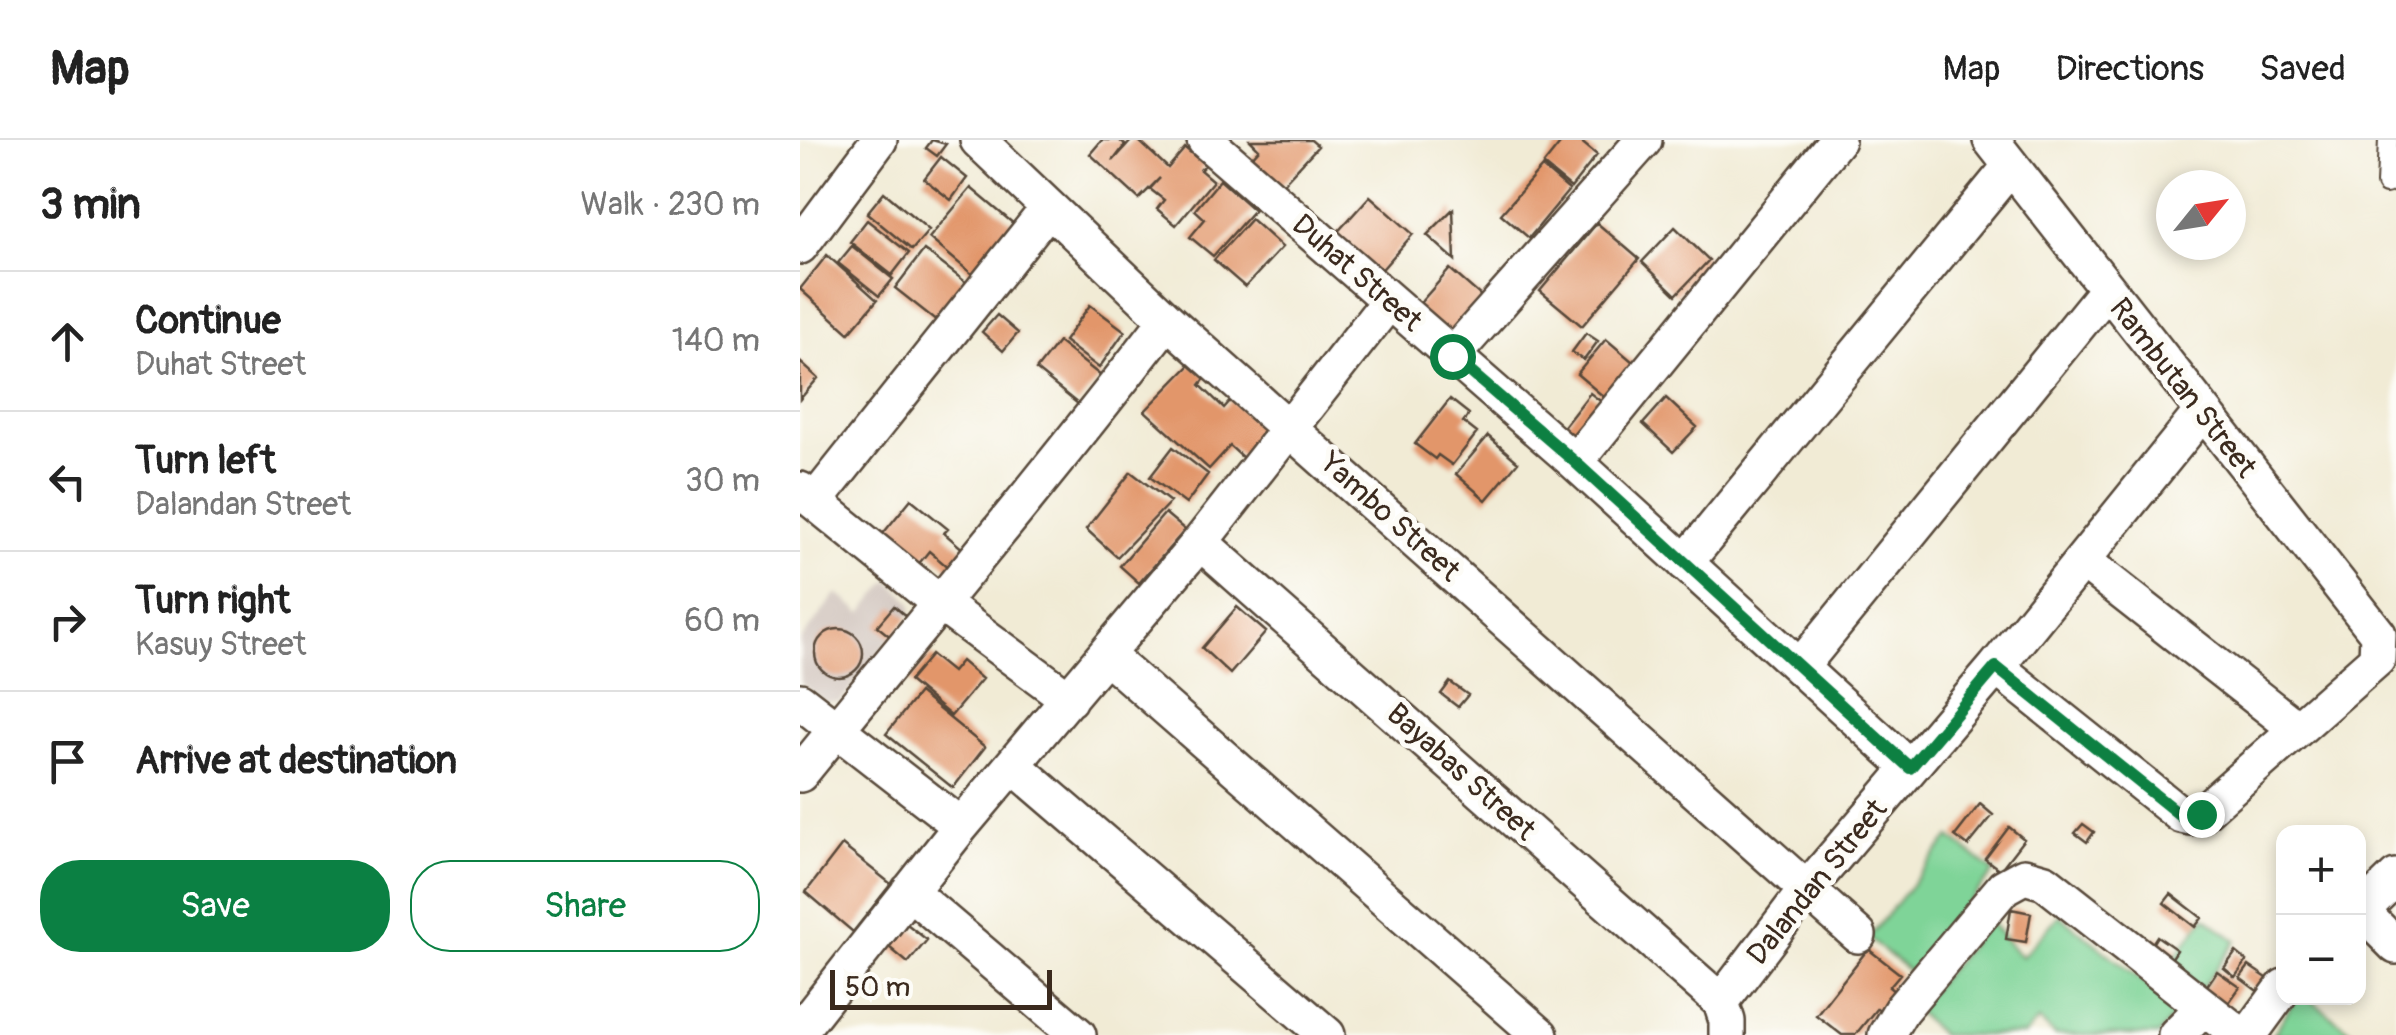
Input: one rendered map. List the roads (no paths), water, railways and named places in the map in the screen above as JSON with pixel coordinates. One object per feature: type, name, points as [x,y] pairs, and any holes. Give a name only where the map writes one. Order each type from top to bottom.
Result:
[{"type":"street","points":[[800,246],[878,140]]},
{"type":"street","name":"Yambo Street","points":[[978,140],[1168,320],[1858,935]]},
{"type":"street","name":"Duhat Street","points":[[1206,140],[1575,462],[1910,768]]},
{"type":"street","points":[[1452,356],[1644,140]]},
{"type":"street","points":[[1575,462],[1836,140]]},
{"type":"street","points":[[1686,563],[2001,154]]},
{"type":"street","name":"Rambutan Street","points":[[2001,154],[2378,634],[2376,659],[2298,729]]},
{"type":"street","points":[[1048,209],[808,495],[938,602],[1069,699]]},
{"type":"street","points":[[1800,666],[2106,291]]},
{"type":"street","points":[[806,1030],[961,826],[1200,542],[1389,301]]},
{"type":"street","points":[[800,774],[1168,320]]},
{"type":"street","name":"Dalandan Street","points":[[1724,1019],[1807,889],[1996,667],[2202,412]]},
{"type":"street","name":"Bayabas Street","points":[[1200,542],[1724,1019]]},
{"type":"street","points":[[1996,667],[2180,815],[2201,814],[2298,729],[2083,561]]},
{"type":"street","points":[[1106,655],[1540,1035]]},
{"type":"street","points":[[800,701],[961,826]]},
{"type":"street","points":[[1014,766],[1327,1035]]},
{"type":"street","points":[[1886,1035],[2004,886],[2024,876],[2044,882],[2240,1035]]},
{"type":"street","points":[[2366,906],[2396,877]]},
{"type":"street","points":[[910,890],[1078,1035]]},
{"type":"street","points":[[2363,915],[2396,946]]},
{"type":"street","points":[[2249,1035],[2276,998]]},
{"type":"street","points":[[2176,1035],[2204,1007]]},
{"type":"lane","points":[[2386,184],[2388,140]]}]
